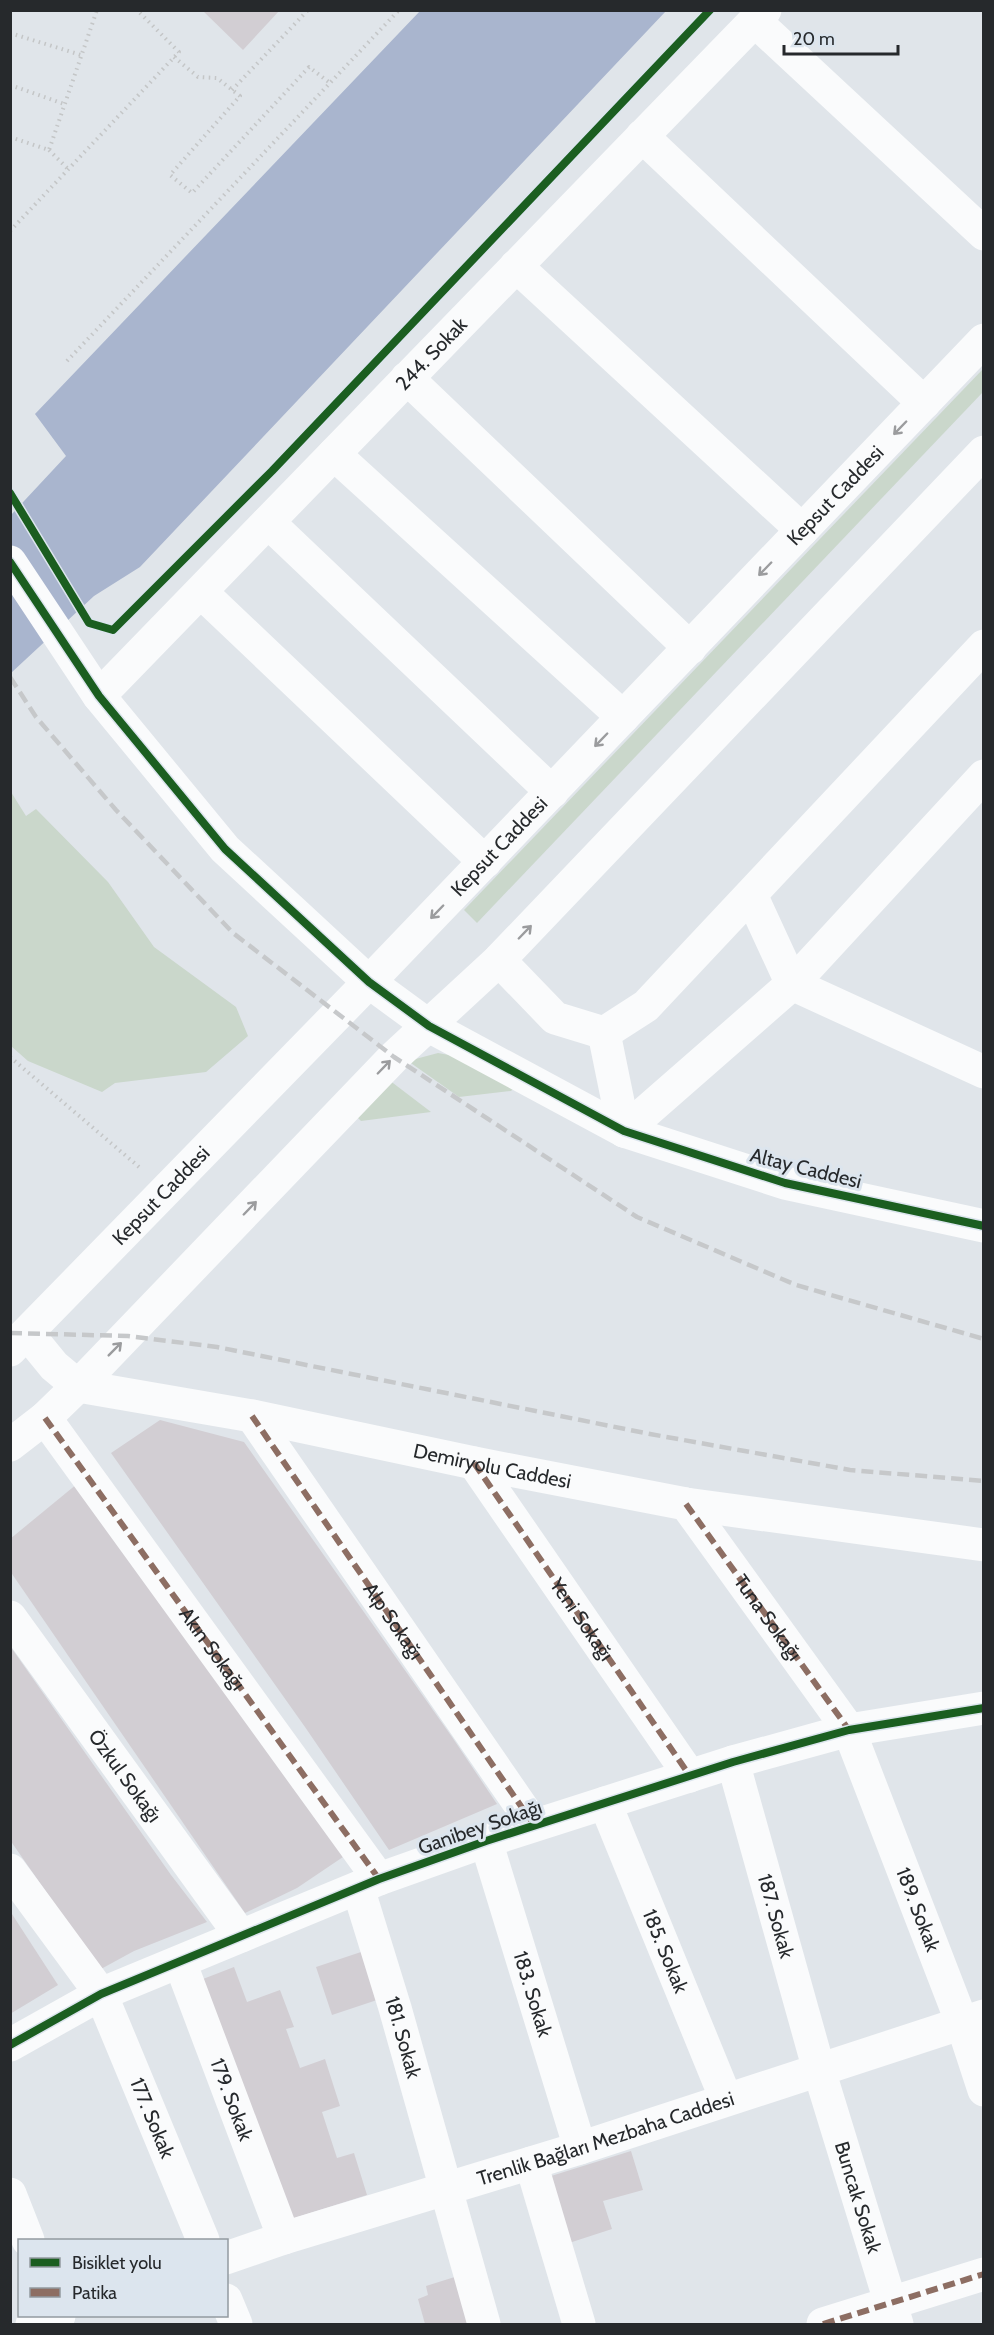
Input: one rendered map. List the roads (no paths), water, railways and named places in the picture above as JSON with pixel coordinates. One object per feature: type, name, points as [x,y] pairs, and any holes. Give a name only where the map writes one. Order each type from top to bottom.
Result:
[{"type":"street","name":"244. Sokak","points":[[99,696],[760,16]]},
{"type":"street","points":[[760,16],[984,234]]},
{"type":"street","points":[[642,136],[924,403]]},
{"type":"street","points":[[516,266],[802,530]]},
{"type":"street","name":"Kepsut Caddesi","points":[[19,1341],[485,862],[984,340]]},
{"type":"street","points":[[407,378],[690,648]]},
{"type":"street","points":[[10,1445],[45,1418],[78,1386],[394,1057],[499,960],[984,452]]},
{"type":"street","points":[[334,454],[623,717]]},
{"type":"street","points":[[268,522],[552,792]]},
{"type":"street","name":"Altay Caddesi","points":[[10,562],[99,696],[225,849],[369,982],[429,1026],[624,1131],[785,1183],[984,1226]]},
{"type":"street","points":[[201,592],[485,862]]},
{"type":"street","points":[[499,960],[555,1018],[603,1033],[646,1006],[984,646]]},
{"type":"street","points":[[603,1033],[624,1131],[792,984],[984,776]]},
{"type":"street","points":[[751,895],[792,984],[984,1072]]},
{"type":"street","points":[[19,1341],[78,1386]]},
{"type":"street","name":"Demiryolu Caddesi","points":[[78,1386],[252,1416],[474,1463],[686,1504],[984,1545]]},
{"type":"street","name":"Alp Sokağı","points":[[252,1416],[534,1825]]},
{"type":"street","name":"Akın Sokağı","points":[[45,1418],[369,1884]]},
{"type":"street","name":"Yeni Sokağı","points":[[474,1463],[690,1776]]},
{"type":"street","name":"Tuna Sokağı","points":[[686,1504],[849,1730]]},
{"type":"street","name":"Özkul Sokağı","points":[[10,1617],[241,1936]]},
{"type":"street","name":"Ganibey Sokağı","points":[[10,2045],[101,1994],[369,1884],[486,1841],[733,1762],[849,1730],[984,1708]]},
{"type":"street","name":"189. Sokak","points":[[849,1730],[973,2019],[984,2090]]},
{"type":"street","name":"187. Sokak","points":[[733,1762],[819,2070]]},
{"type":"street","name":"185. Sokak","points":[[605,1803],[726,2099]]},
{"type":"street","name":"183. Sokak","points":[[486,1841],[580,2148]]},
{"type":"street","name":"177. Sokak","points":[[10,1870],[101,1994],[202,2239]]},
{"type":"street","name":"181. Sokak","points":[[369,1884],[395,2008],[484,2325]]},
{"type":"street","name":"179. Sokak","points":[[180,1962],[284,2238]]},
{"type":"street","name":"Trenlik Bağları Mezbaha Caddesi","points":[[228,2258],[444,2187],[580,2148],[973,2019]]},
{"type":"street","name":"Buncak Sokak","points":[[819,2070],[894,2314]]},
{"type":"street","points":[[531,2163],[579,2325]]},
{"type":"street","points":[[10,2194],[27,2239]]},
{"type":"street","points":[[823,2325],[894,2314],[984,2274]]},
{"type":"street","points":[[228,2305],[236,2325]]},
{"type":"water","points":[[420,11],[666,11],[140,567],[94,596],[11,673],[11,515],[66,456],[35,414]]},
{"type":"railway","points":[[10,677],[36,717],[116,810],[233,933],[394,1057],[637,1217],[796,1285],[984,1339]]},
{"type":"railway","points":[[10,1333],[128,1336],[217,1347],[650,1434],[850,1470],[984,1481]]}]
